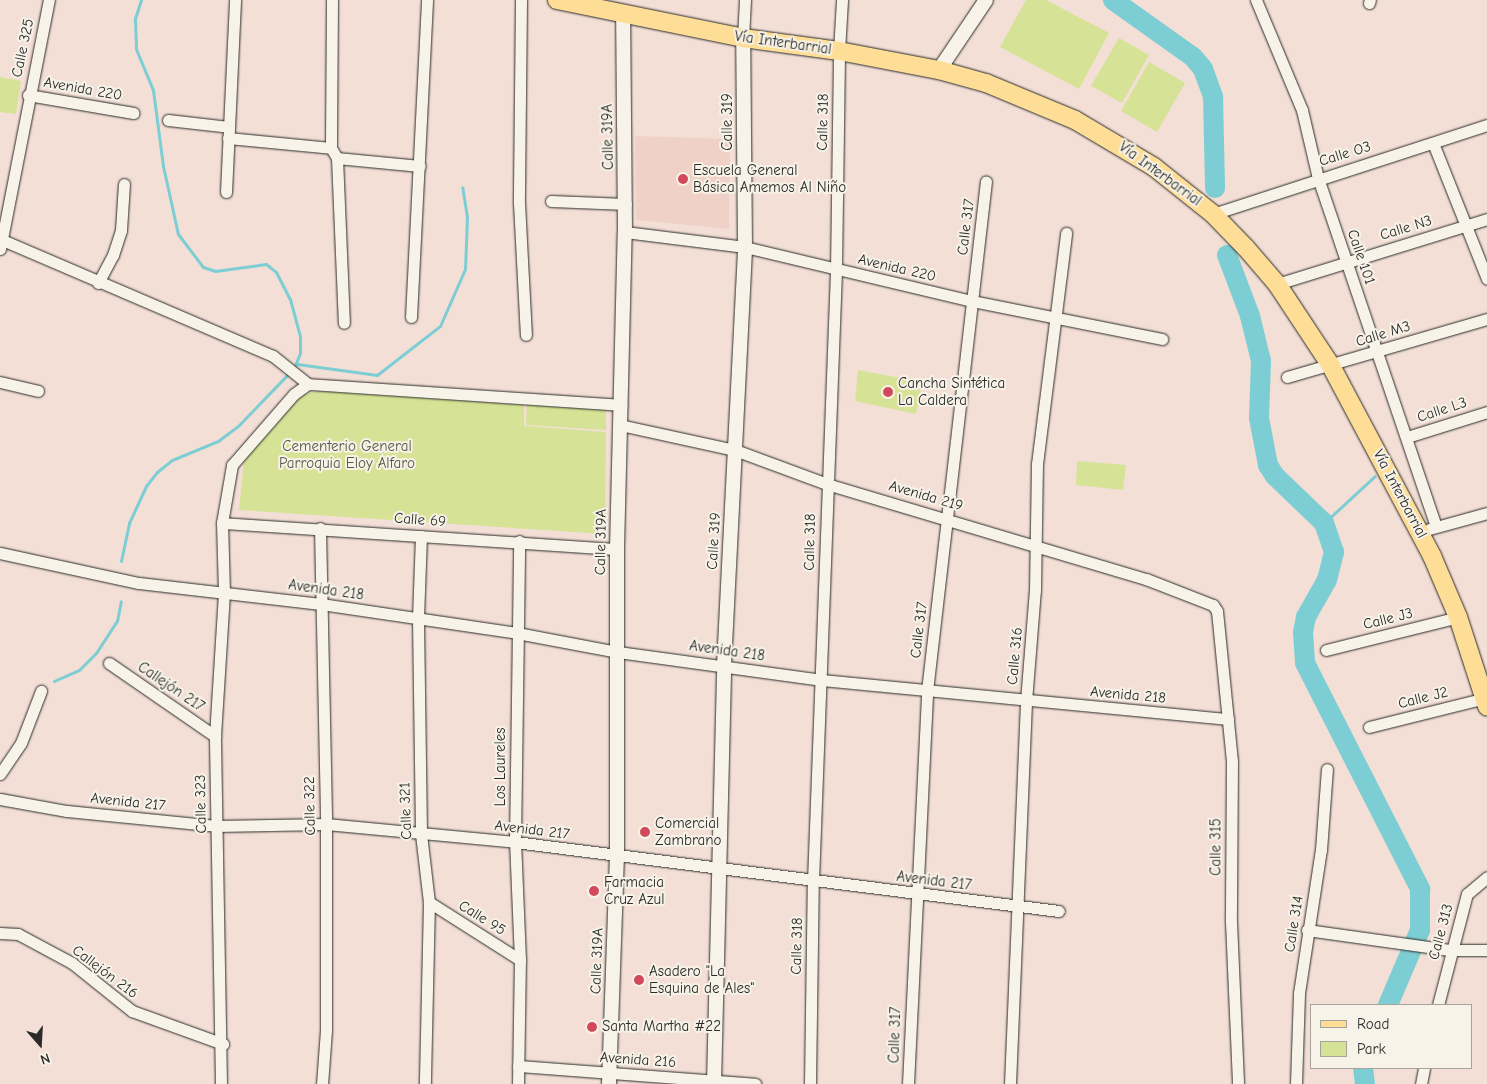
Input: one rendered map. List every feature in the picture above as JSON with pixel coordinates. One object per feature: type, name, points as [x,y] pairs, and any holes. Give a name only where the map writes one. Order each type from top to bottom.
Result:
[{"type":"main road","name":"Vía Interbarrial","points":[[557,0],[623,7],[744,38],[839,50],[939,70],[986,83],[1075,120],[1154,167],[1213,214],[1277,284],[1331,366],[1428,529],[1486,702]]},
{"type":"street","name":"Calle 325","points":[[1,242],[28,95],[49,0]]},
{"type":"street","points":[[226,192],[235,0]]},
{"type":"street","points":[[332,0],[334,153],[344,323]]},
{"type":"street","points":[[412,317],[427,0]]},
{"type":"street","points":[[520,0],[519,203],[526,335]]},
{"type":"street","name":"Calle 319","points":[[714,1083],[724,665],[745,248],[745,0]]},
{"type":"street","name":"Calle 318","points":[[810,1084],[813,881],[836,270],[839,50],[842,0]]},
{"type":"street","points":[[939,70],[985,0]]},
{"type":"street","name":"Calle 101","points":[[1256,0],[1302,110],[1318,178],[1407,437],[1428,529]]},
{"type":"street","name":"Calle 319A","points":[[609,1079],[617,857],[617,549],[626,232],[623,7]]},
{"type":"street","name":"Avenida 220","points":[[28,95],[133,113]]},
{"type":"street","points":[[168,120],[334,153],[420,166]]},
{"type":"street","name":"Calle O3","points":[[1213,214],[1318,178],[1487,125]]},
{"type":"street","points":[[1433,143],[1487,279]]},
{"type":"street","name":"Calle 317","points":[[908,1084],[915,894],[927,691],[986,181]]},
{"type":"street","points":[[98,284],[113,255],[121,230],[124,184]]},
{"type":"street","points":[[551,201],[626,204]]},
{"type":"street","name":"Calle N3","points":[[1277,284],[1487,219]]},
{"type":"street","name":"Avenida 220","points":[[626,232],[745,248],[972,301],[1056,316],[1162,339]]},
{"type":"street","name":"Calle 316","points":[[1010,1084],[1026,701],[1035,590],[1037,464],[1066,233]]},
{"type":"street","points":[[1,242],[273,356],[304,381],[621,405]]},
{"type":"street","name":"Calle M3","points":[[1287,377],[1331,366],[1487,319]]},
{"type":"street","name":"Calle 323","points":[[221,1084],[222,1044],[215,736],[224,593],[222,523],[232,465],[304,381]]},
{"type":"street","points":[[0,382],[38,391]]},
{"type":"street","name":"Calle L3","points":[[1407,437],[1487,412]]},
{"type":"street","name":"Avenida 219","points":[[620,425],[734,450],[827,484],[1035,544],[1195,596],[1209,602],[1217,611]]},
{"type":"street","points":[[1428,529],[1487,513]]},
{"type":"street","name":"Calle 69","points":[[222,523],[519,541],[617,549]]},
{"type":"street","name":"Calle 322","points":[[320,528],[326,824],[326,1030],[322,1084]]},
{"type":"street","name":"Calle 321","points":[[421,536],[418,619],[421,834],[429,902],[426,1084]]},
{"type":"street","name":"Los Laureles","points":[[518,1084],[520,960],[515,842],[519,541]]},
{"type":"street","name":"Avenida 218","points":[[0,553],[94,576],[321,604],[517,633],[618,652],[724,665],[822,680],[1228,719]]},
{"type":"street","name":"Calle 315","points":[[1217,611],[1228,719],[1238,1084]]},
{"type":"street","name":"Calle J3","points":[[1326,650],[1458,617]]},
{"type":"street","name":"Callejón 217","points":[[109,664],[215,736]]},
{"type":"street","points":[[0,774],[21,743],[41,690]]},
{"type":"street","name":"Calle J2","points":[[1369,727],[1486,702]]},
{"type":"street","name":"Calle 314","points":[[1296,1084],[1299,993],[1307,930],[1321,850],[1327,769]]},
{"type":"street","name":"Avenida 217","points":[[0,799],[67,810],[216,826],[326,824],[515,842],[718,870],[1059,911]]},
{"type":"street","name":"Calle 313","points":[[1438,1004],[1450,950],[1467,894],[1487,877]]},
{"type":"street","name":"Calle 95","points":[[429,902],[520,960]]},
{"type":"street","points":[[1307,930],[1450,950],[1487,950]]},
{"type":"street","name":"Callejón 216","points":[[0,933],[18,934],[72,963],[132,1011],[222,1044]]},
{"type":"street","name":"Avenida 216","points":[[518,1066],[609,1079],[755,1084]]},
{"type":"street","points":[[1421,1084],[1424,1069]]},
{"type":"shaded area","name":"Escuela General Básica Amemos Al Niño","points":[[635,136],[730,139],[729,229],[636,220]]},
{"type":"green space","points":[[1026,0],[1046,0],[1109,33],[1079,89],[1000,47]]},
{"type":"green space","points":[[1119,38],[1149,55],[1122,103],[1091,86]]},
{"type":"green space","points":[[1149,62],[1185,83],[1157,132],[1121,111]]},
{"type":"green space","points":[[0,77],[21,81],[16,114],[0,112]]},
{"type":"green space","name":"Cancha Sintética La Caldera","points":[[858,370],[922,382],[916,414],[855,401]]},
{"type":"green space","name":"Cementerio General Parroquia Eloy Alfaro","points":[[326,390],[524,405],[524,426],[606,432],[605,534],[239,510],[244,460],[299,395]]},
{"type":"green space","points":[[527,398],[606,405],[606,430],[526,425]]},
{"type":"green space","points":[[1077,461],[1126,465],[1123,490],[1076,485]]},
{"type":"waterway","points":[[141,0],[135,19],[136,49],[153,90],[163,166],[178,234],[203,267],[215,271],[266,264],[276,272],[290,299],[300,336],[300,353],[294,368]]},
{"type":"waterway","points":[[1113,0],[1193,57],[1203,69],[1213,97],[1215,188]]},
{"type":"waterway","points":[[297,364],[377,375],[440,326],[465,269],[467,217],[462,187]]},
{"type":"waterway","points":[[1227,255],[1250,316],[1261,361],[1259,418],[1268,465],[1275,476],[1324,523],[1334,552],[1327,580],[1306,617],[1303,633],[1305,663],[1420,889],[1420,930],[1388,1004]]},
{"type":"waterway","points":[[121,561],[129,523],[146,486],[157,472],[172,460],[218,441],[239,425],[289,373]]},
{"type":"waterway","points":[[1324,523],[1375,476]]},
{"type":"waterway","points":[[54,681],[79,670],[96,653],[117,621],[121,601]]},
{"type":"waterway","points":[[1363,1069],[1365,1084]]},
{"type":"place","name":"Escuela General Básica Amemos Al Niño","points":[[683,179]]},
{"type":"place","name":"Cancha Sintética La Caldera","points":[[888,392]]},
{"type":"place","name":"Comercial Zambrano","points":[[645,832]]},
{"type":"place","name":"Farmacia Cruz Azul","points":[[594,891]]},
{"type":"place","name":"Asadero \"La Esquina de Ales\"","points":[[639,980]]},
{"type":"place","name":"Santa Martha #22","points":[[592,1027]]}]
